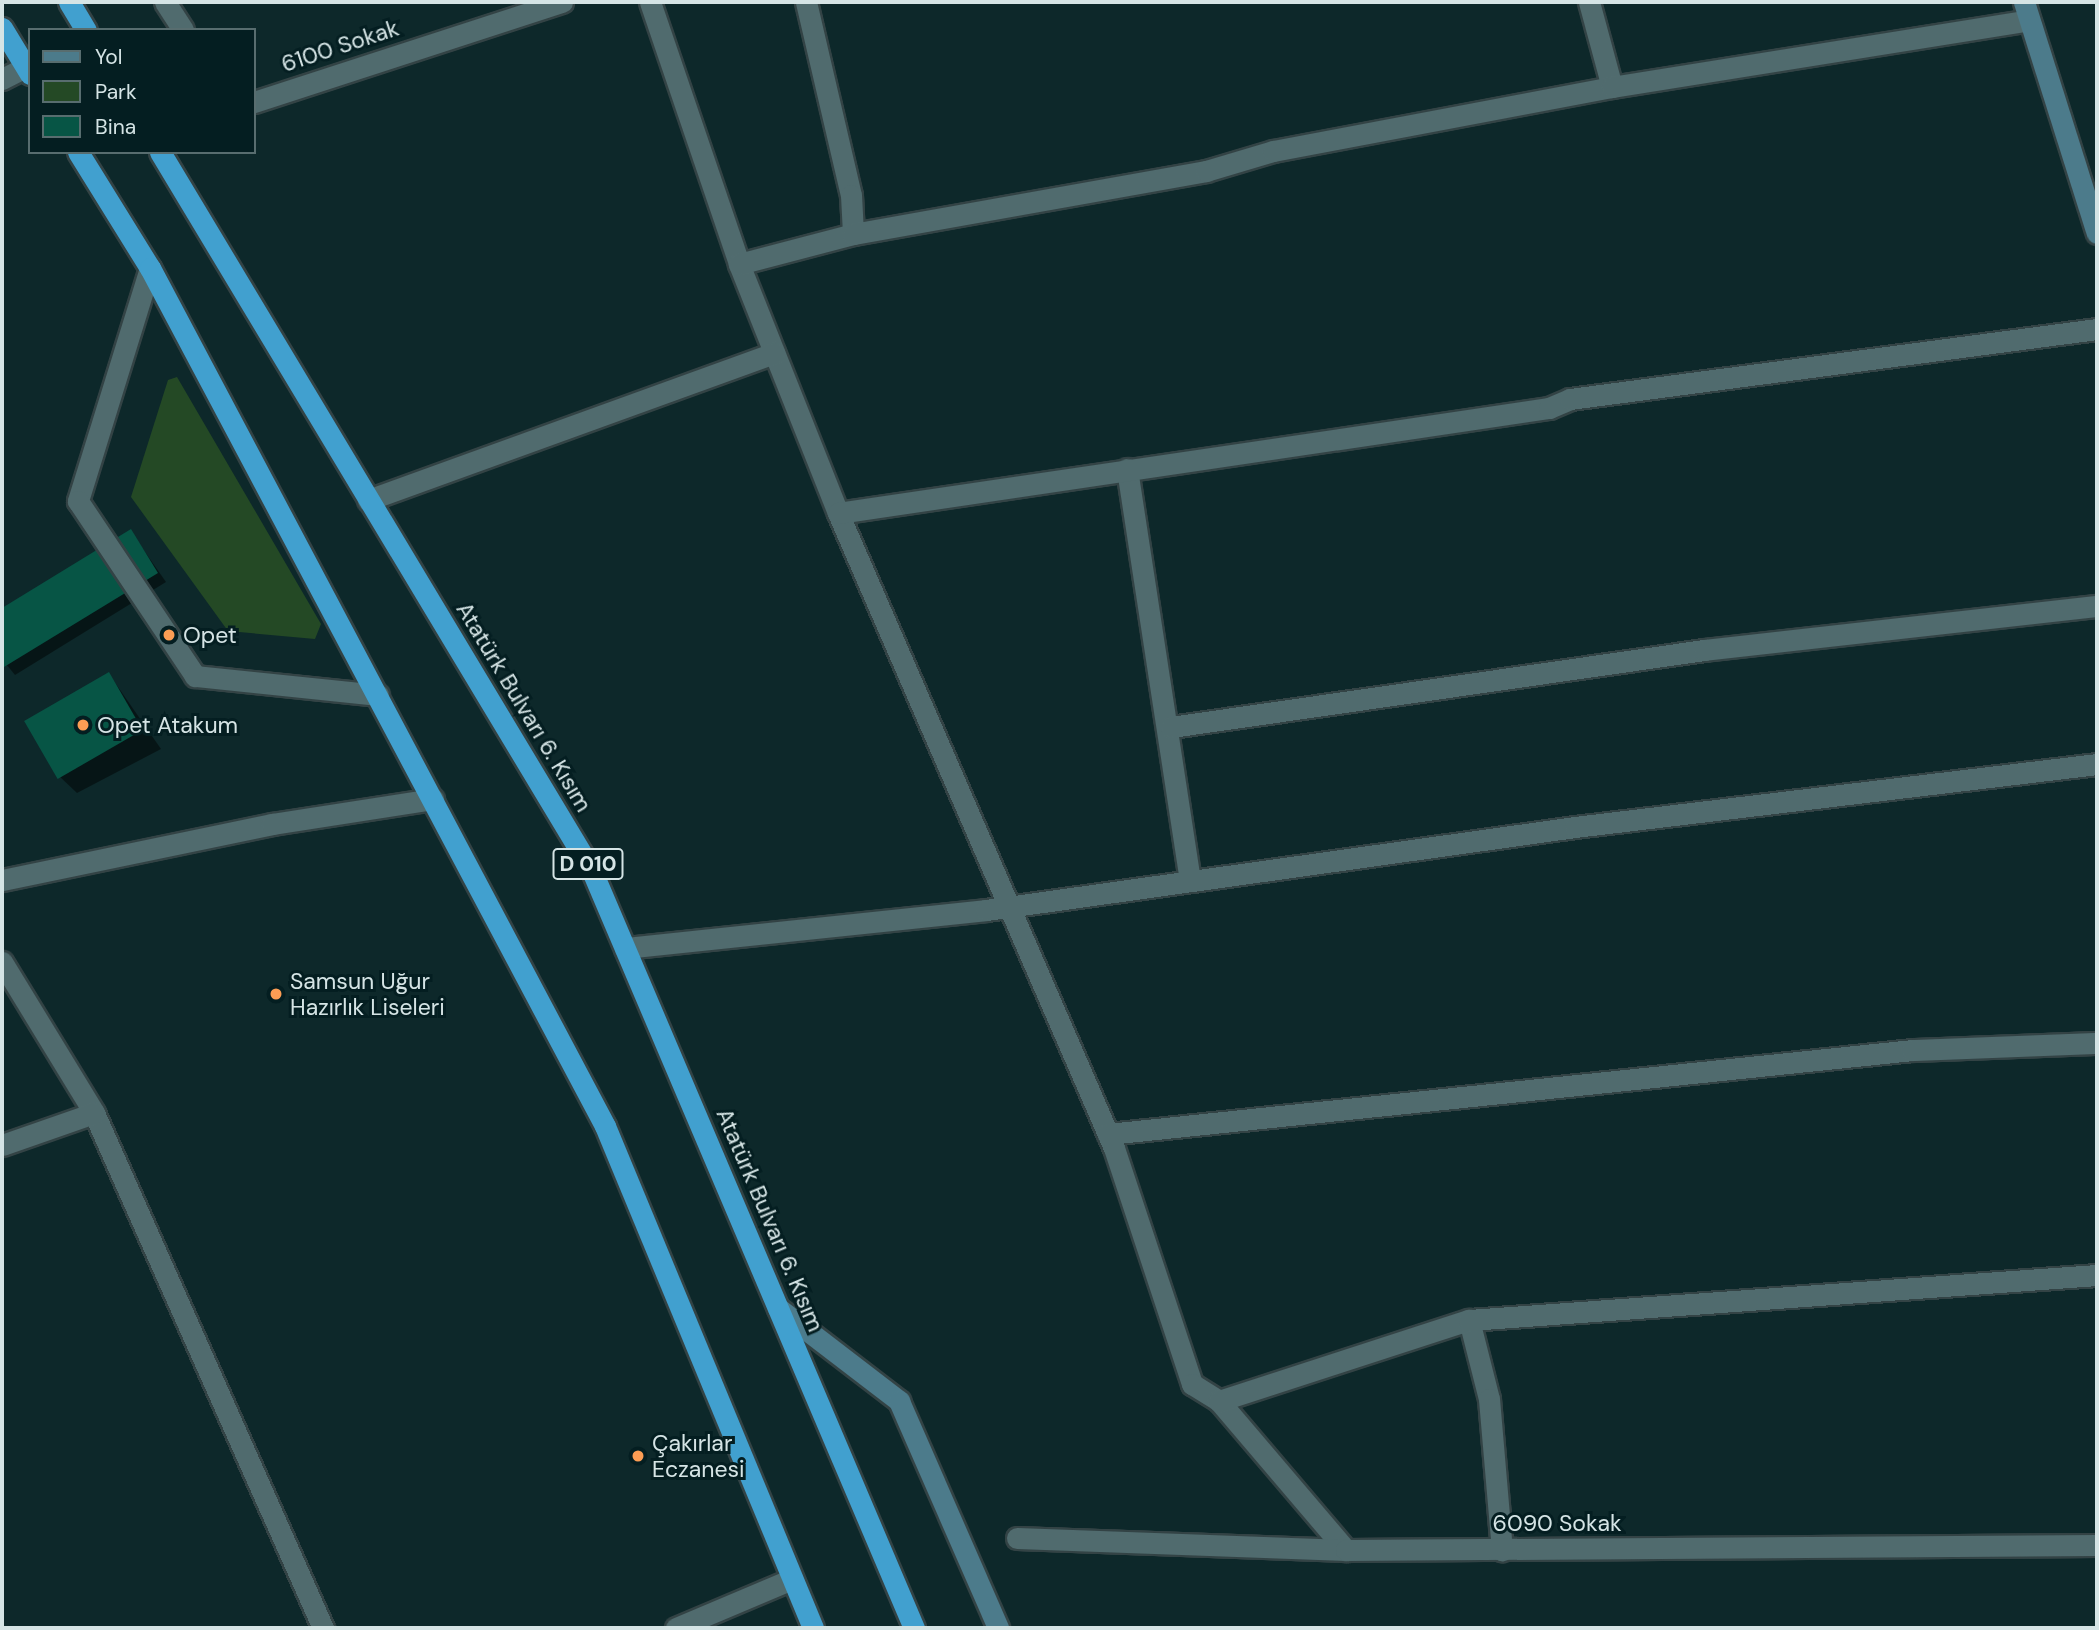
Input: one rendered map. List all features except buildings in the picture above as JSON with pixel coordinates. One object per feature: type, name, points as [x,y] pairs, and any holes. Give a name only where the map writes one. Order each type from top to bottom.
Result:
[{"type":"highway","points":[[69,2],[85,28]]},
{"type":"highway","points":[[2,28],[28,70]]},
{"type":"highway","points":[[79,154],[150,268],[605,1126],[813,1628]]},
{"type":"highway","name":"Atatürk Bulvarı 6. Kısım","points":[[161,154],[592,871],[914,1628]]},
{"type":"street","points":[[165,2],[182,28]]},
{"type":"street","name":"6100 Sokak","points":[[256,101],[562,2]]},
{"type":"street","points":[[650,2],[738,264],[838,513],[1010,902],[1108,1134],[1192,1384],[1219,1401],[1346,1550]]},
{"type":"street","points":[[806,2],[851,195],[853,233]]},
{"type":"street","points":[[1589,2],[1612,87]]},
{"type":"street","points":[[738,264],[853,233],[1206,171],[1273,151],[2026,11],[2097,233]]},
{"type":"street","points":[[2,79],[28,70]]},
{"type":"street","points":[[150,268],[78,501],[195,676],[378,695]]},
{"type":"street","points":[[838,513],[1127,468],[1549,408],[1570,399],[2097,329]]},
{"type":"street","points":[[368,499],[774,354]]},
{"type":"street","points":[[1127,468],[1171,727],[1190,879]]},
{"type":"street","points":[[1171,727],[1704,650],[2097,606]]},
{"type":"street","points":[[625,948],[1010,902],[2097,764]]},
{"type":"street","points":[[2,880],[272,824],[433,799]]},
{"type":"street","points":[[2,962],[94,1113],[323,1628]]},
{"type":"street","points":[[1108,1134],[1912,1051],[2097,1043]]},
{"type":"street","points":[[2,1145],[94,1113]]},
{"type":"street","points":[[1219,1401],[1469,1320],[2097,1275]]},
{"type":"street","points":[[778,1308],[900,1401],[998,1628]]},
{"type":"street","points":[[1469,1320],[1489,1399],[1502,1550]]},
{"type":"street","name":"6090 Sokak","points":[[1017,1538],[1346,1550],[2097,1545]]},
{"type":"street","points":[[676,1628],[792,1579]]},
{"type":"green space","points":[[177,377],[321,624],[315,639],[228,631],[131,497],[168,380]]},
{"type":"place","name":"Opet","points":[[169,635]]},
{"type":"place","name":"Opet Atakum","points":[[83,725]]},
{"type":"place","name":"Samsun Uğur Hazırlık Liseleri","points":[[276,994]]},
{"type":"place","name":"Çakırlar Eczanesi","points":[[638,1456]]}]
